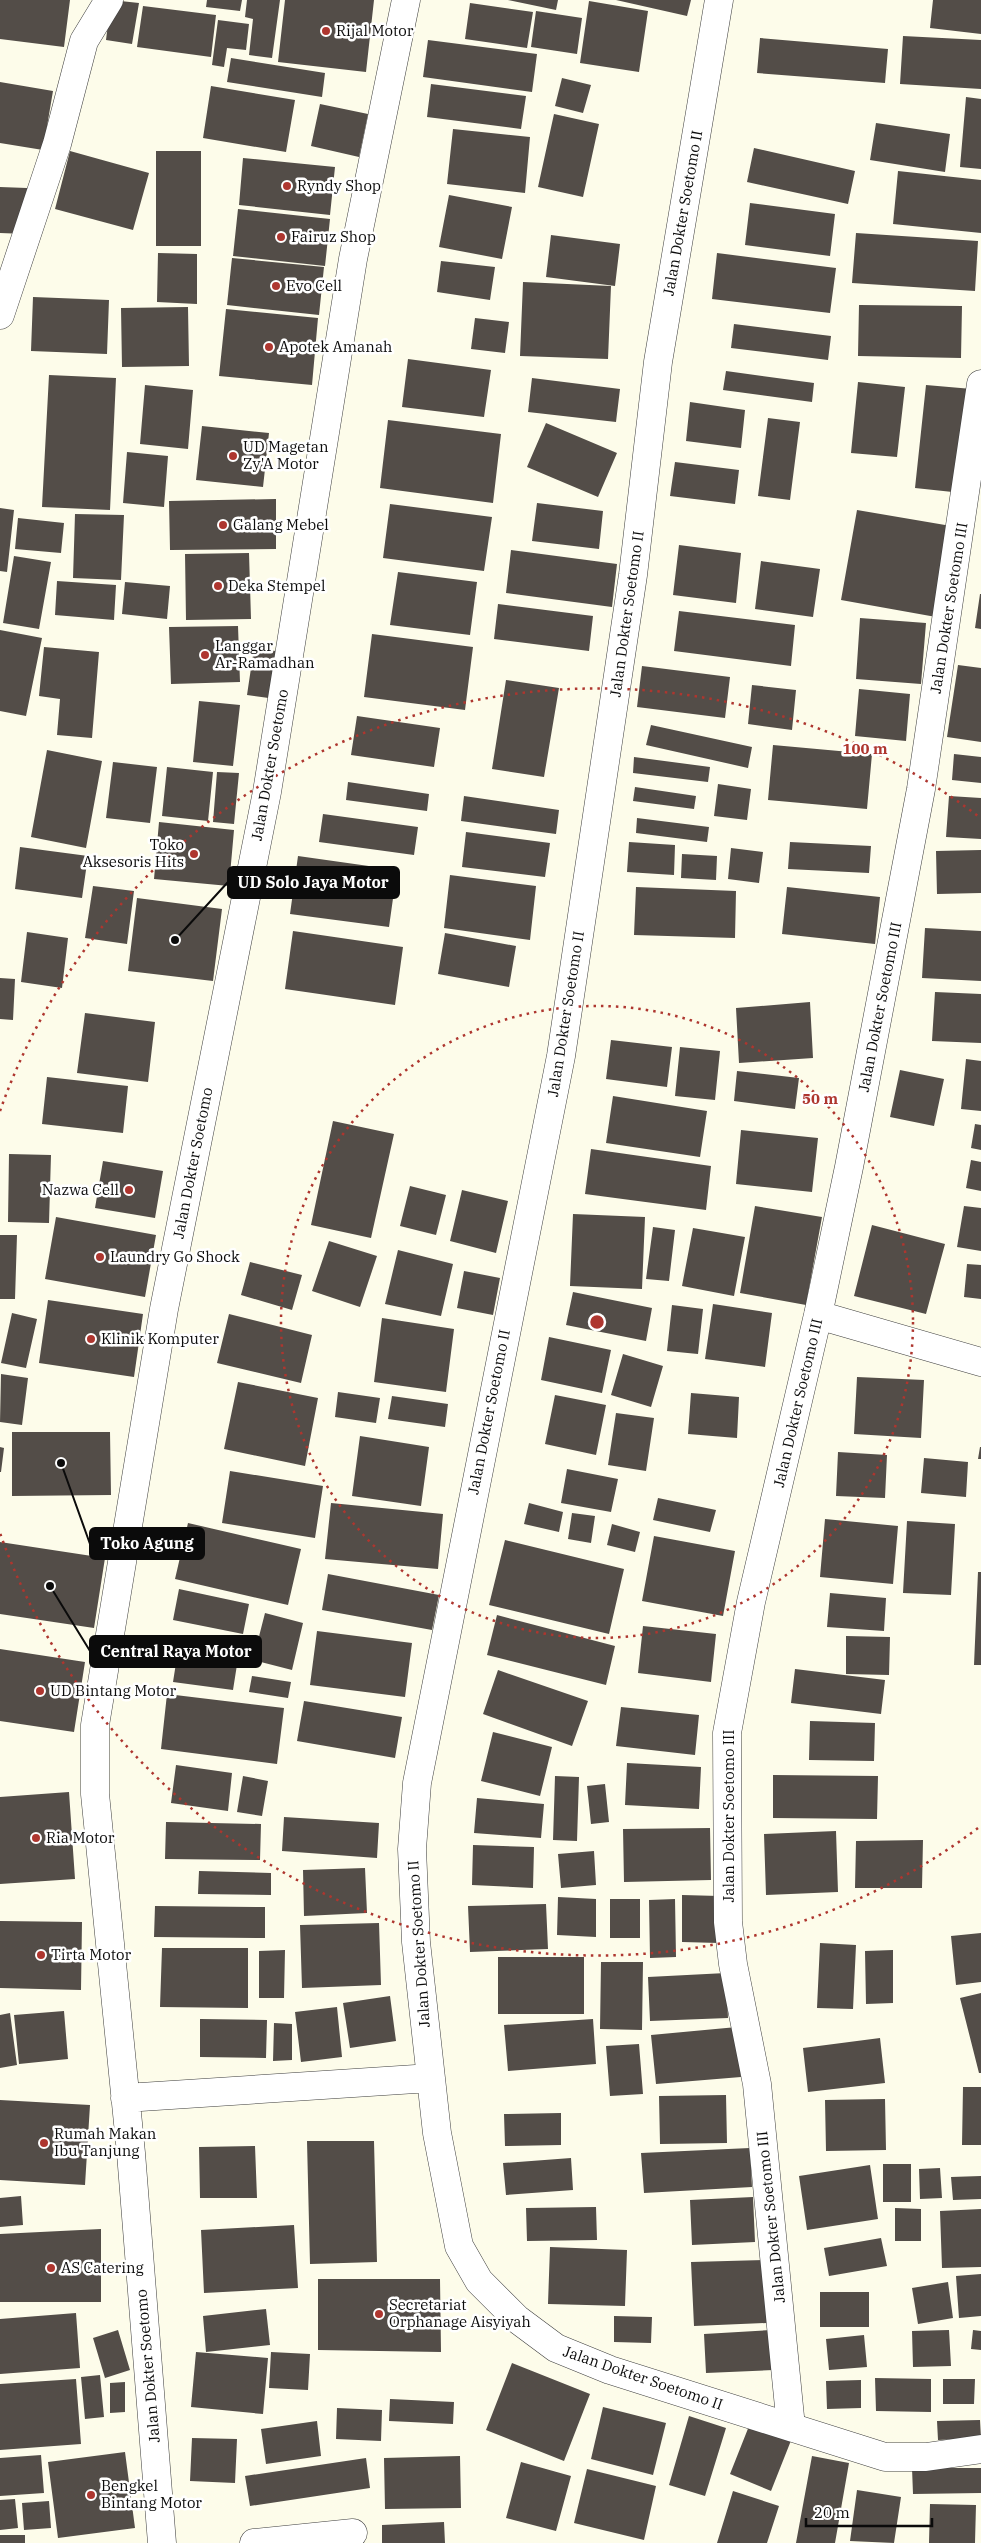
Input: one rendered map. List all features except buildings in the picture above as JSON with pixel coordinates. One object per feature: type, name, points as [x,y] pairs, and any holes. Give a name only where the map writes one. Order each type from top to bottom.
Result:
[{"type":"street","points":[[0,315],[57,144],[84,41],[109,0]]},
{"type":"street","name":"Jalan Dokter Soetomo","points":[[162,2543],[125,2098],[95,1794],[95,1725],[164,1309],[267,792],[353,258],[406,0]]},
{"type":"street","name":"Jalan Dokter Soetomo II","points":[[719,0],[658,362],[633,575],[561,1056],[417,1783],[412,1849],[416,1933],[431,2078],[438,2133],[459,2246],[479,2281],[517,2319],[556,2348],[601,2366],[885,2458],[926,2458],[981,2449]]},
{"type":"street","name":"Jalan Dokter Soetomo III","points":[[791,2427],[757,2084],[733,1964],[728,1922],[727,1733],[751,1602],[818,1315],[921,789],[981,384]]},
{"type":"street","points":[[818,1315],[981,1362]]},
{"type":"street","points":[[125,2098],[431,2078]]},
{"type":"street","points":[[254,2543],[353,2533]]},
{"type":"place","name":"Rijal Motor","points":[[326,31]]},
{"type":"place","name":"Ryndy Shop","points":[[287,186]]},
{"type":"place","name":"Fairuz Shop","points":[[281,237]]},
{"type":"place","name":"Evo Cell","points":[[276,286]]},
{"type":"place","name":"Apotek Amanah","points":[[269,347]]},
{"type":"place","name":"UD Magetan Zy'A Motor","points":[[233,456]]},
{"type":"place","name":"Galang Mebel","points":[[223,525]]},
{"type":"place","name":"Deka Stempel","points":[[218,586]]},
{"type":"place","name":"Langgar Ar-Ramadhan","points":[[205,655]]},
{"type":"place","name":"Toko Aksesoris Hits","points":[[194,854]]},
{"type":"place","name":"UD Solo Jaya Motor","points":[[175,940]]},
{"type":"place","name":"Nazwa Cell","points":[[129,1190]]},
{"type":"place","name":"Laundry Go Shock","points":[[100,1257]]},
{"type":"place","name":"Klinik Komputer","points":[[91,1339]]},
{"type":"place","name":"Toko Agung","points":[[61,1463]]},
{"type":"place","name":"Central Raya Motor","points":[[50,1586]]},
{"type":"place","name":"UD Bintang Motor","points":[[40,1691]]},
{"type":"place","name":"Ria Motor","points":[[36,1838]]},
{"type":"place","name":"Tirta Motor","points":[[41,1955]]},
{"type":"place","name":"Rumah Makan Ibu Tanjung","points":[[44,2143]]},
{"type":"place","name":"AS Catering","points":[[51,2268]]},
{"type":"place","name":"Secretariat Orphanage Aisyiyah","points":[[379,2314]]},
{"type":"place","name":"Bengkel Bintang Motor","points":[[91,2495]]}]
